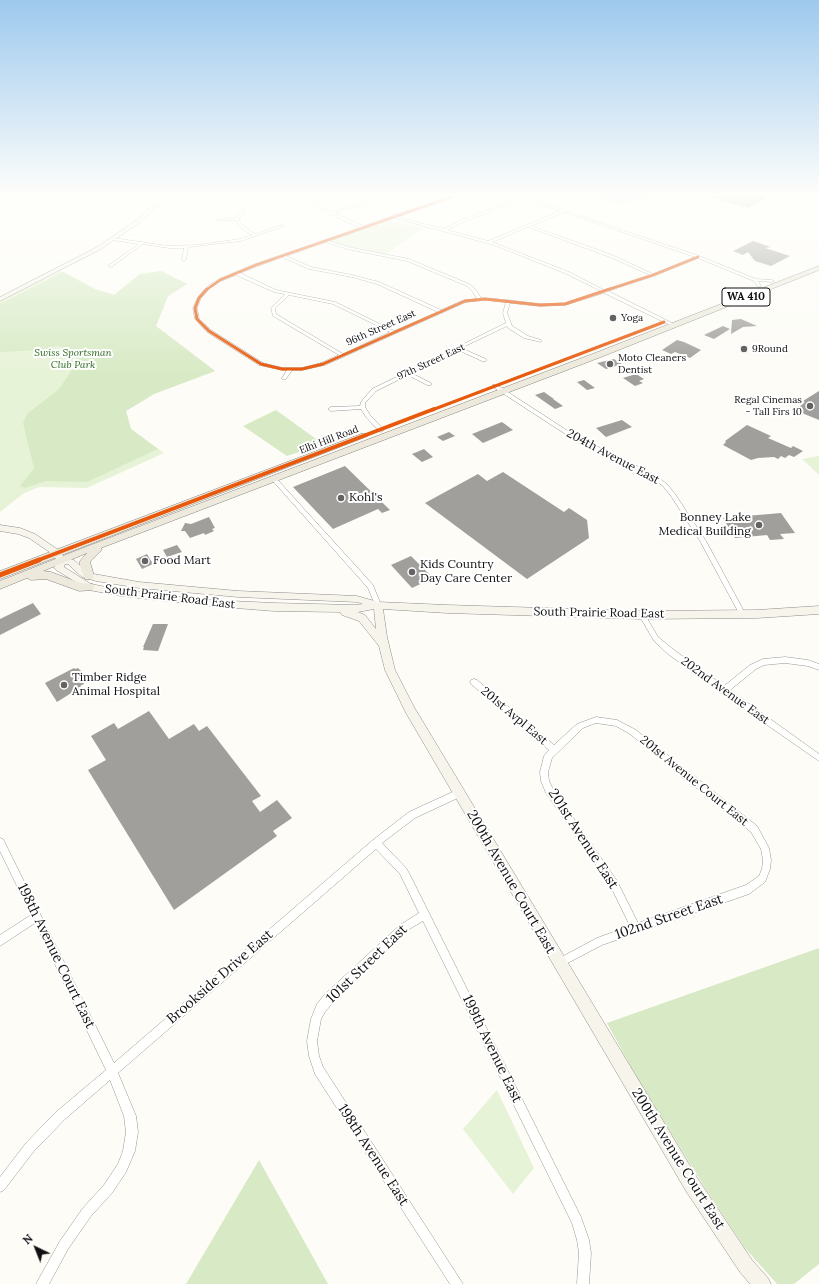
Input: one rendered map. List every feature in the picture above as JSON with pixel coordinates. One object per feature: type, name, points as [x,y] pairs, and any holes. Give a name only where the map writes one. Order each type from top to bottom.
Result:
[{"type":"main road","points":[[0,299],[89,254]]},
{"type":"main road","name":"Elhi Hill Road","points":[[0,575],[138,531],[503,391],[759,286],[819,263]]},
{"type":"main road","name":"Elhi Hill Road","points":[[0,586],[59,557],[381,430],[495,386],[819,268]]},
{"type":"main road","points":[[0,528],[20,531],[32,536],[59,557]]},
{"type":"main road","points":[[0,586],[38,574],[47,575],[79,587],[89,581],[84,566],[85,560],[92,553],[138,531]]},
{"type":"main road","name":"South Prairie Road East","points":[[59,557],[72,562],[89,581],[121,593],[210,603],[356,609],[378,605]]},
{"type":"main road","name":"South Prairie Road East","points":[[89,581],[238,594],[357,599],[378,605],[447,609],[642,615],[743,615],[819,610]]},
{"type":"main road","name":"200th Avenue Court East","points":[[378,605],[384,647],[390,670],[403,696],[559,963],[708,1210],[746,1266],[762,1284]]},
{"type":"main road","points":[[332,608],[357,615],[362,618],[384,647]]},
{"type":"street","points":[[110,266],[127,254]]},
{"type":"street","points":[[184,260],[185,254]]},
{"type":"street","points":[[284,378],[290,370],[261,364],[205,328],[199,322],[195,312],[200,296],[215,283],[236,273],[289,254]]},
{"type":"street","points":[[381,254],[414,262],[468,286],[475,291],[479,299]]},
{"type":"street","points":[[519,254],[568,273],[668,324]]},
{"type":"street","points":[[605,254],[653,275]]},
{"type":"street","points":[[689,254],[755,280],[772,281]]},
{"type":"street","points":[[283,256],[310,268],[352,276],[378,283],[440,311]]},
{"type":"street","points":[[539,341],[520,333],[508,324],[505,313],[508,301],[540,305],[557,305],[572,302],[653,275],[698,257]]},
{"type":"street","points":[[236,273],[263,286],[334,303],[393,332]]},
{"type":"street","points":[[755,280],[759,286]]},
{"type":"street","points":[[288,293],[274,308],[274,315],[342,355]]},
{"type":"street","name":"96th Street East","points":[[290,370],[316,366],[461,302],[479,299],[508,301]]},
{"type":"street","name":"97th Street East","points":[[362,406],[374,390],[508,324]]},
{"type":"street","points":[[459,349],[484,360]]},
{"type":"street","points":[[408,373],[429,384]]},
{"type":"street","name":"204th Avenue East","points":[[495,386],[572,436],[651,475],[664,485],[673,495],[702,541],[743,615]]},
{"type":"street","points":[[331,409],[362,406],[368,416],[381,430]]},
{"type":"street","name":"200th Avenue Court East","points":[[274,479],[371,587],[378,605]]},
{"type":"street","name":"202nd Avenue East","points":[[642,615],[652,634],[661,644],[724,691],[819,758]]},
{"type":"street","points":[[724,691],[753,667],[763,662],[785,660],[819,667]]},
{"type":"street","name":"201st Avpl East","points":[[474,682],[554,750]]},
{"type":"street","name":"201st Avenue Court East","points":[[554,750],[580,726],[603,720],[617,723],[634,732],[754,829],[765,848],[767,860]]},
{"type":"street","name":"201st Avenue East","points":[[554,750],[548,756],[544,772],[545,782],[614,884],[636,928]]},
{"type":"street","name":"Brookside Drive East","points":[[0,1186],[30,1147],[60,1116],[376,843],[412,815],[459,793]]},
{"type":"street","name":"198th Avenue Court East","points":[[0,842],[112,1070],[130,1116],[132,1132],[129,1151],[122,1168],[108,1189],[87,1212],[64,1245],[42,1284]]},
{"type":"street","name":"199th Avenue East","points":[[376,843],[403,871],[577,1221],[583,1240],[585,1267],[583,1284]]},
{"type":"street","name":"102nd Street East","points":[[559,963],[600,941],[749,889],[762,879],[766,869],[767,860]]},
{"type":"street","name":"101st Street East","points":[[316,1020],[321,1008],[328,998],[402,928],[425,915]]},
{"type":"street","points":[[0,940],[36,917]]},
{"type":"street","name":"198th Avenue East","points":[[316,1020],[312,1041],[314,1056],[319,1070],[456,1284]]},
{"type":"green space","name":"Swiss Sportsman Club Park","points":[[61,271],[95,289],[114,295],[140,274],[161,271],[187,284],[168,296],[156,326],[215,371],[154,394],[126,411],[131,429],[164,453],[87,488],[39,487],[24,493],[0,512],[0,301]]},
{"type":"green space","name":"Swiss Sportsman Club Park","points":[[161,271],[187,284],[168,296],[156,326],[215,371],[154,394],[126,411],[131,429],[158,449],[87,482],[46,481],[25,488],[20,486],[34,468],[23,423],[27,414],[58,390],[77,363],[75,354],[59,346],[36,350],[0,352],[0,304],[63,272],[95,289],[114,295],[140,274]]},
{"type":"green space","points":[[276,410],[323,444],[287,456],[243,426]]},
{"type":"green space","points":[[819,456],[819,475],[802,459]]},
{"type":"green space","points":[[819,948],[819,1264],[794,1284],[777,1284],[745,1248],[707,1191],[637,1078],[607,1023]]},
{"type":"green space","points":[[497,1090],[534,1168],[513,1194],[463,1129]]},
{"type":"green space","points":[[259,1160],[328,1284],[186,1284]]},
{"type":"building","points":[[749,254],[784,254],[790,256],[771,266],[755,261]]},
{"type":"building","points":[[741,319],[757,326],[743,327],[731,334],[732,320]]},
{"type":"building","points":[[723,326],[730,329],[714,339],[704,335]]},
{"type":"building","points":[[677,340],[701,350],[690,358],[675,352],[671,354],[662,350]]},
{"type":"building","name":"Moto Cleaners Dentist","points":[[614,359],[622,364],[606,369],[597,363]]},
{"type":"building","points":[[636,374],[644,379],[639,381],[643,383],[635,386],[623,378]]},
{"type":"building","points":[[584,380],[595,388],[587,390],[577,382]]},
{"type":"building","name":"Regal Cinemas - Tall Firs 10","points":[[819,391],[819,420],[797,411],[805,402],[803,401]]},
{"type":"building","points":[[544,392],[563,406],[555,409],[535,395]]},
{"type":"building","points":[[622,420],[632,427],[606,437],[596,428]]},
{"type":"building","points":[[502,422],[513,430],[483,443],[472,434]]},
{"type":"building","points":[[747,425],[771,436],[768,438],[791,448],[793,446],[803,451],[794,457],[789,455],[785,458],[781,456],[778,459],[774,457],[751,460],[723,445],[726,442],[725,441]]},
{"type":"building","points":[[449,432],[455,436],[443,441],[437,437]]},
{"type":"building","points":[[424,449],[433,457],[422,462],[412,454]]},
{"type":"building","name":"Kohl's","points":[[345,466],[390,510],[382,513],[378,509],[333,529],[293,487]]},
{"type":"building","points":[[503,472],[564,512],[569,508],[587,520],[589,538],[527,579],[425,503],[478,474],[487,481]]},
{"type":"building","name":"Bonney Lake Medical Building","points":[[781,513],[795,533],[780,534],[784,539],[770,540],[767,535],[735,538],[723,518]]},
{"type":"building","points":[[209,517],[215,528],[212,529],[214,531],[205,535],[204,533],[190,538],[185,531],[181,531],[185,523],[191,524]]},
{"type":"building","points":[[177,545],[182,552],[167,557],[163,550]]},
{"type":"building","name":"Food Mart","points":[[147,554],[153,564],[142,569],[136,559]]},
{"type":"building","name":"Kids Country Day Care Center","points":[[411,556],[433,578],[412,588],[391,565]]},
{"type":"building","points":[[33,603],[41,614],[0,635],[0,619]]},
{"type":"building","points":[[153,624],[168,624],[158,651],[143,650],[143,647]]},
{"type":"building","name":"Timber Ridge Animal Hospital","points":[[74,668],[78,668],[81,671],[86,680],[83,682],[84,684],[57,702],[45,683]]},
{"type":"building","points":[[149,711],[169,739],[194,724],[199,731],[207,726],[261,796],[252,801],[260,812],[277,800],[292,818],[273,831],[277,836],[174,910],[88,770],[106,760],[91,736],[114,723],[118,729]]},
{"type":"cycle path","points":[[288,254],[220,280],[209,287],[199,298],[195,308],[197,319],[209,331],[261,364],[282,369],[302,369],[323,364],[465,301],[485,299],[540,305],[565,304],[653,275],[698,257]]},
{"type":"cycle path","points":[[0,575],[664,322]]},
{"type":"place","name":"Yoga","points":[[613,318]]},
{"type":"place","name":"9Round","points":[[744,349]]},
{"type":"place","name":"Moto Cleaners Dentist","points":[[610,364]]},
{"type":"place","name":"Regal Cinemas - Tall Firs 10","points":[[810,406]]},
{"type":"place","name":"Kohl's","points":[[341,498]]},
{"type":"place","name":"Bonney Lake Medical Building","points":[[759,525]]},
{"type":"place","name":"Food Mart","points":[[145,561]]},
{"type":"place","name":"Kids Country Day Care Center","points":[[412,572]]},
{"type":"place","name":"Timber Ridge Animal Hospital","points":[[64,685]]}]
